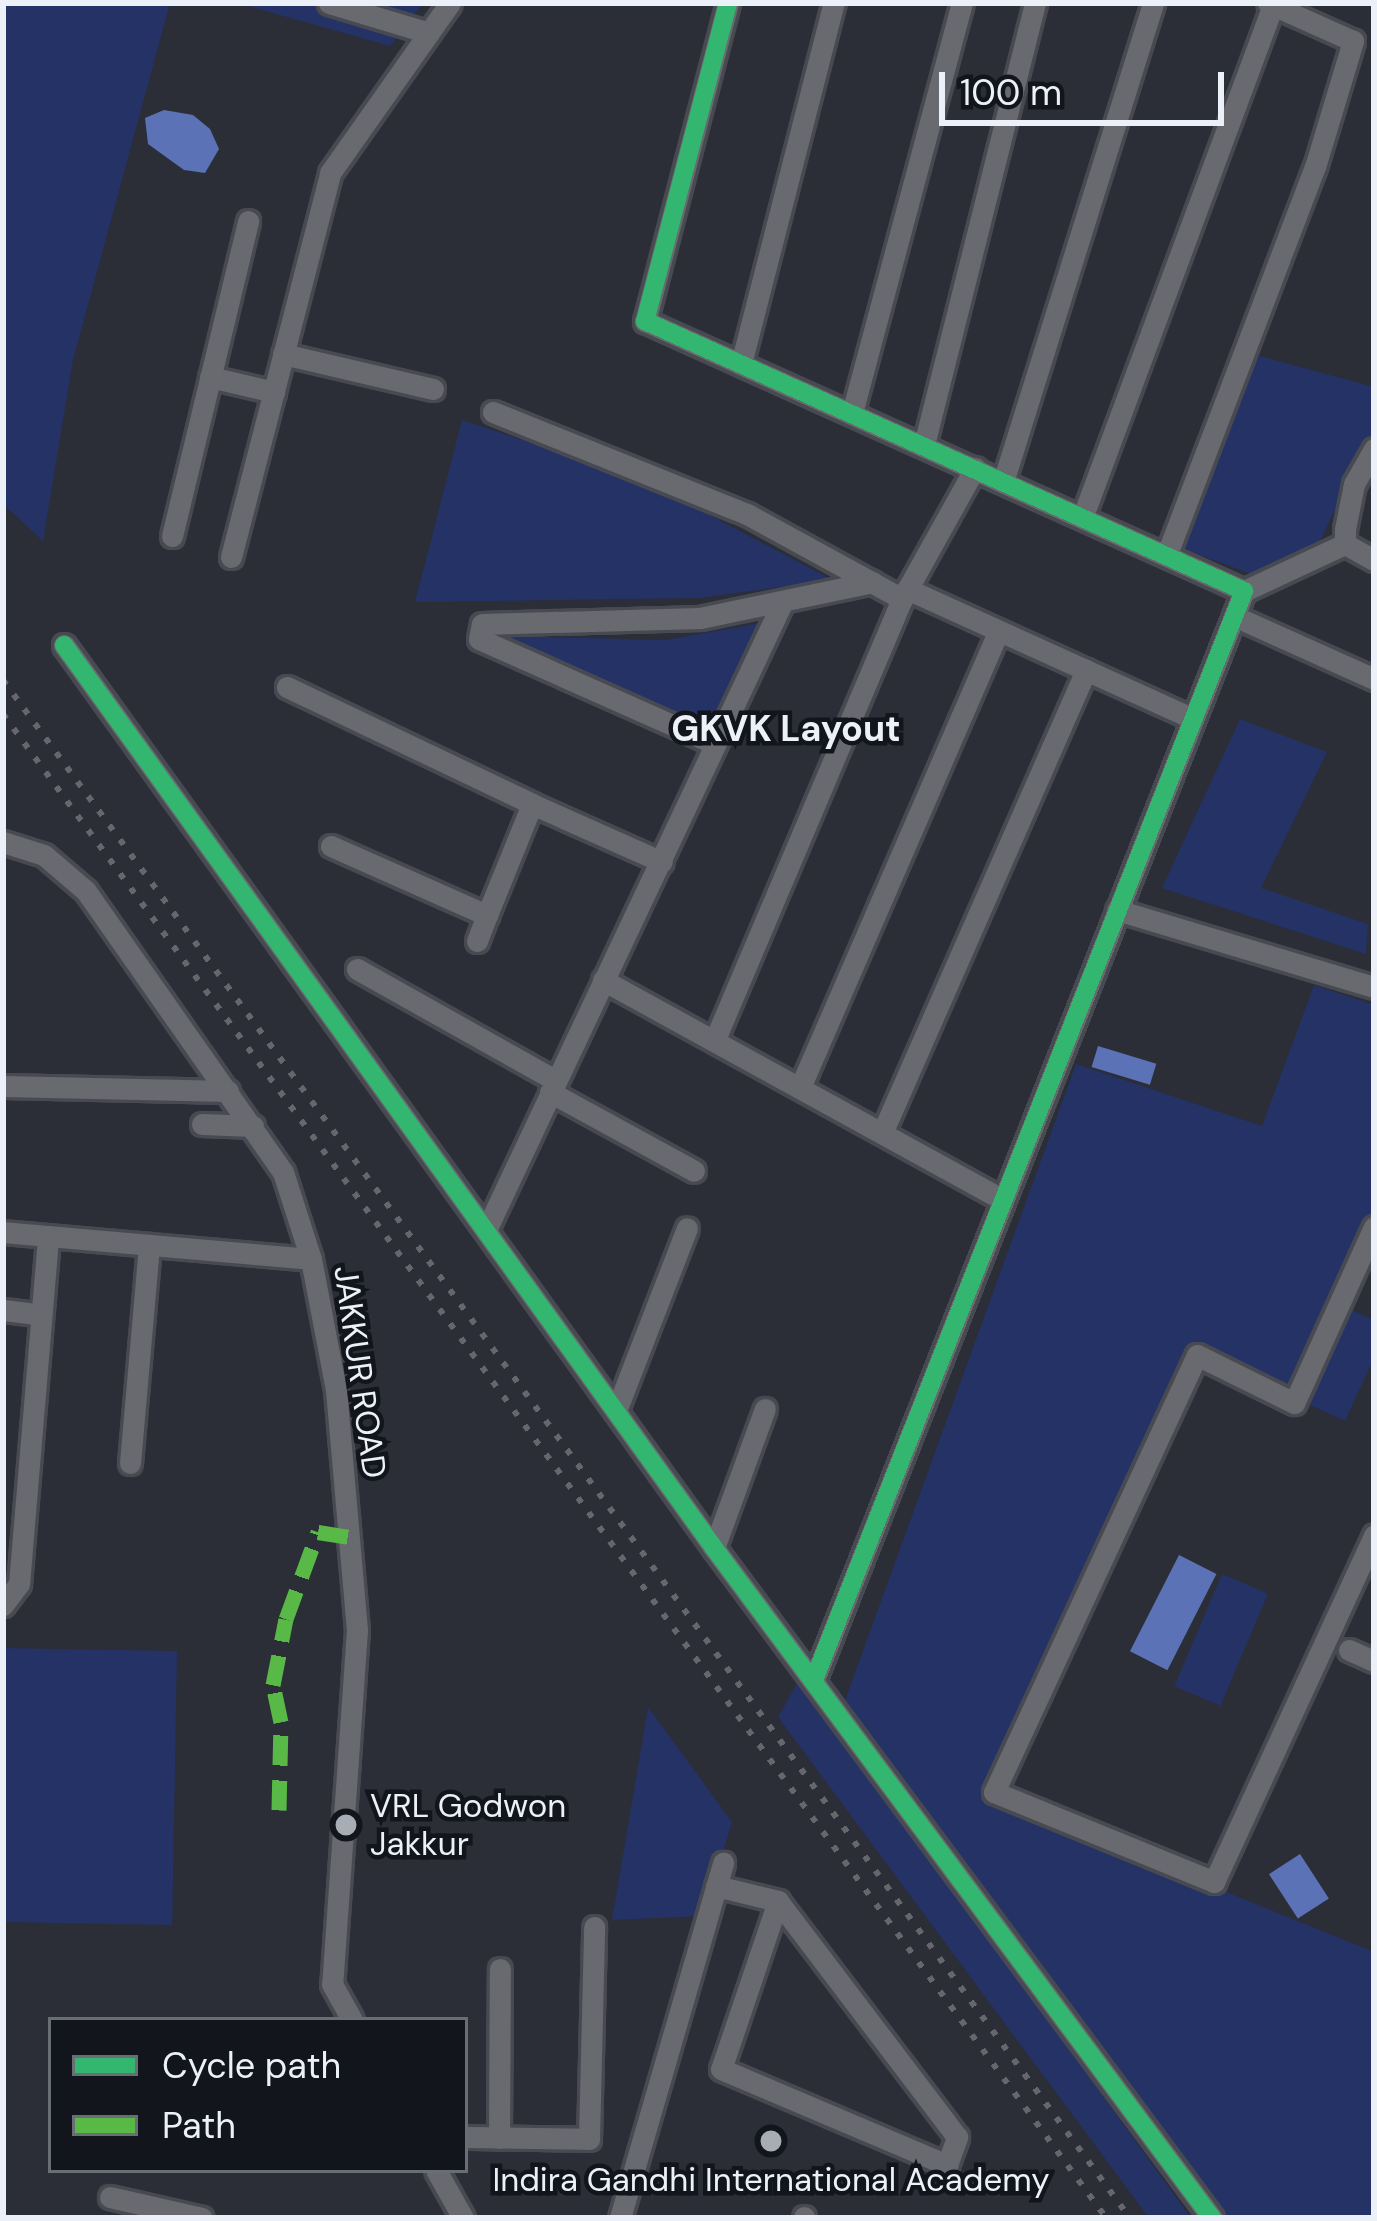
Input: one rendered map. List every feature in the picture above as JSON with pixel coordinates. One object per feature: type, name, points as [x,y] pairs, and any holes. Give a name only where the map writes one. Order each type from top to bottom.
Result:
[{"type":"street","points":[[329,3],[385,11],[429,33]]},
{"type":"street","points":[[231,556],[330,173],[450,3]]},
{"type":"street","points":[[728,3],[645,321],[1084,513],[1244,591]]},
{"type":"street","points":[[741,364],[834,3]]},
{"type":"street","points":[[852,413],[962,3]]},
{"type":"street","points":[[924,445],[1035,3]]},
{"type":"street","points":[[1004,478],[1153,3]]},
{"type":"street","points":[[1084,513],[1271,4],[1353,41],[1316,166],[1167,554]]},
{"type":"street","points":[[172,536],[248,221]]},
{"type":"street","points":[[283,354],[433,389]]},
{"type":"street","points":[[211,377],[274,392]]},
{"type":"street","points":[[493,412],[747,514],[872,583],[999,631],[1193,719]]},
{"type":"street","points":[[1345,544],[1349,500],[1374,449]]},
{"type":"street","points":[[716,1037],[905,594],[975,468]]},
{"type":"street","points":[[1345,544],[1374,560]]},
{"type":"street","points":[[814,1680],[1000,1198],[1244,591],[1345,544]]},
{"type":"street","points":[[715,744],[479,639],[482,624],[650,623],[872,583]]},
{"type":"street","points":[[488,1226],[783,601]]},
{"type":"street","points":[[1234,616],[1374,679]]},
{"type":"street","points":[[802,1083],[999,631]]},
{"type":"street","points":[[64,645],[488,1226],[714,1548],[1212,2218]]},
{"type":"street","points":[[884,1131],[1086,670]]},
{"type":"street","points":[[287,688],[662,862]]},
{"type":"street","points":[[477,941],[532,803]]},
{"type":"street","name":"JAKKUR ROAD","points":[[3,842],[44,855],[86,891],[283,1172],[311,1259],[336,1390],[357,1630],[332,1984],[350,2017]]},
{"type":"street","points":[[331,846],[487,915]]},
{"type":"street","points":[[1117,910],[1374,987]]},
{"type":"street","points":[[357,969],[694,1171]]},
{"type":"street","points":[[602,980],[802,1083],[1000,1198]]},
{"type":"street","points":[[3,1086],[228,1091]]},
{"type":"street","points":[[202,1124],[253,1126]]},
{"type":"street","points":[[1374,1227],[1294,1403],[1197,1355],[994,1792],[1214,1882],[1374,1535]]},
{"type":"street","points":[[616,1411],[687,1228]]},
{"type":"street","points":[[3,1232],[311,1259]]},
{"type":"street","points":[[3,1605],[19,1584],[19,1455],[48,1236]]},
{"type":"street","points":[[130,1463],[149,1245]]},
{"type":"street","points":[[3,1310],[41,1315]]},
{"type":"street","points":[[714,1548],[765,1409]]},
{"type":"street","points":[[1349,1650],[1374,1661]]},
{"type":"street","points":[[620,2218],[723,1862]]},
{"type":"street","points":[[716,1886],[778,1900],[957,2137],[947,2165],[721,2069],[778,1900]]},
{"type":"street","points":[[468,2137],[589,2139],[594,1927]]},
{"type":"street","points":[[499,2138],[500,1969]]},
{"type":"street","points":[[438,2173],[463,2218]]},
{"type":"street","points":[[110,2197],[202,2218]]},
{"type":"shaded area","points":[[3,3],[170,3],[73,360],[43,541],[3,504]]},
{"type":"shaded area","points":[[237,3],[423,3],[390,46]]},
{"type":"shaded area","points":[[164,110],[193,115],[210,129],[219,149],[205,173],[184,170],[148,144],[145,118]]},
{"type":"shaded area","points":[[1253,354],[1374,387],[1374,430],[1317,547],[1251,574],[1178,547]]},
{"type":"shaded area","points":[[462,420],[641,479],[833,580],[699,598],[415,602]]},
{"type":"shaded area","points":[[760,623],[709,730],[503,636],[666,640]]},
{"type":"shaded area","points":[[1240,719],[1327,752],[1261,888],[1368,924],[1366,954],[1162,888]]},
{"type":"shaded area","points":[[1314,985],[1374,1005],[1374,1212],[1292,1393],[1195,1347],[987,1795],[1374,1952],[1374,2218],[1224,2218],[844,1703],[1076,1064],[1262,1126]]},
{"type":"shaded area","points":[[1098,1046],[1156,1064],[1150,1085],[1092,1067]]},
{"type":"shaded area","points":[[1347,1308],[1374,1320],[1374,1358],[1345,1421],[1304,1402]]},
{"type":"shaded area","points":[[1179,1555],[1216,1574],[1167,1670],[1130,1651]]},
{"type":"shaded area","points":[[1222,1574],[1268,1594],[1220,1706],[1174,1686]]},
{"type":"shaded area","points":[[3,1648],[177,1651],[172,1925],[3,1922]]},
{"type":"shaded area","points":[[797,1684],[1191,2218],[1149,2218],[778,1717]]},
{"type":"shaded area","points":[[648,1707],[732,1822],[703,1916],[612,1920]]},
{"type":"shaded area","points":[[1300,1854],[1329,1898],[1298,1919],[1269,1874]]},
{"type":"railway","points":[[3,680],[1130,2218]]},
{"type":"railway","points":[[3,714],[1106,2218]]},
{"type":"marked path","points":[[279,1810],[281,1722],[273,1685],[286,1619],[318,1532],[349,1537]]},
{"type":"cycle path","points":[[728,3],[645,321],[1244,591],[814,1680]]},
{"type":"cycle path","points":[[64,645],[714,1548],[1212,2218]]},
{"type":"place","name":"VRL Godwon Jakkur","points":[[346,1825]]},
{"type":"place","name":"Indira Gandhi International Academy","points":[[771,2141]]},
{"type":"district","name":"GKVK Layout","points":[[786,729]]}]
